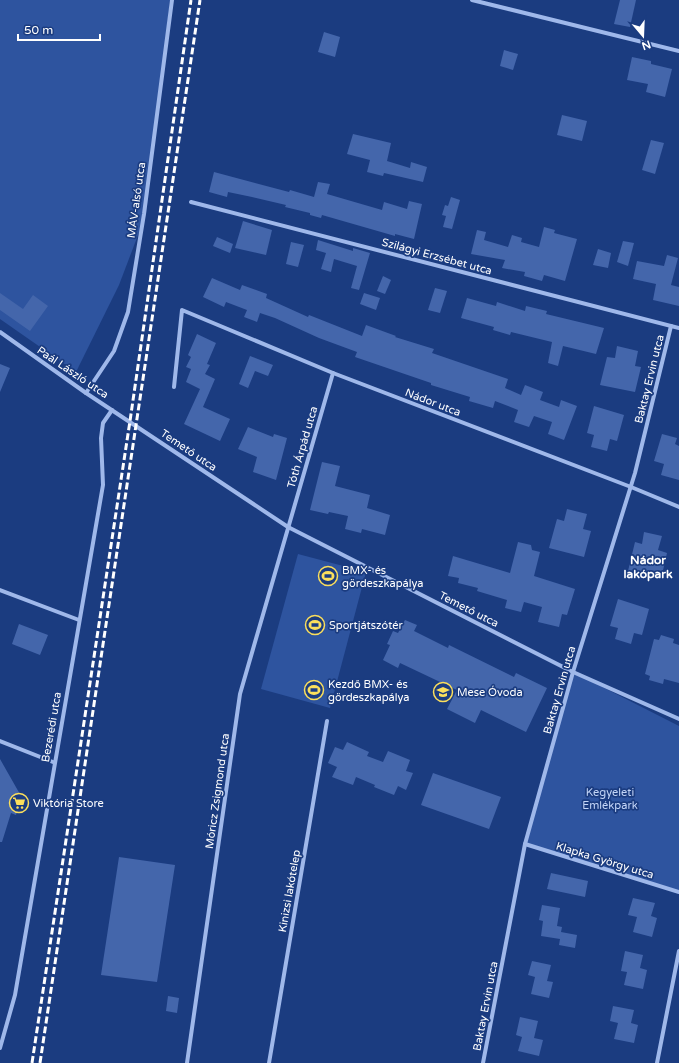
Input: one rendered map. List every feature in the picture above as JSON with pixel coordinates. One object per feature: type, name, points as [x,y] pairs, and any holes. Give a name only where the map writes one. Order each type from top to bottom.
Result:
[{"type":"street","name":"MÁV-alsó utca","points":[[86,392],[114,351],[128,312],[144,214],[172,0]]},
{"type":"street","points":[[472,0],[482,1],[679,51]]},
{"type":"street","name":"Szilágyi Erzsébet utca","points":[[191,202],[679,328]]},
{"type":"street","name":"Nádor utca","points":[[174,386],[182,310],[333,373],[631,487],[679,507]]},
{"type":"street","name":"Baktay Ervin utca","points":[[483,1063],[525,844],[573,672],[631,487],[671,326]]},
{"type":"street","name":"Paál László utca","points":[[0,332],[112,410],[137,425]]},
{"type":"street","name":"Tóth Árpád utca","points":[[288,527],[333,373]]},
{"type":"street","name":"Bezerédi utca","points":[[0,1048],[15,995],[103,484],[101,438],[103,423],[112,410]]},
{"type":"street","name":"Temető utca","points":[[137,425],[288,527],[573,672],[679,719]]},
{"type":"street","name":"Móricz Zsigmond utca","points":[[187,1063],[240,694],[288,527]]},
{"type":"street","points":[[0,590],[79,620]]},
{"type":"street","name":"Kinizsi lakótelep","points":[[269,1063],[326,721]]},
{"type":"street","points":[[0,741],[54,762]]},
{"type":"street","name":"Klapka György utca","points":[[525,844],[679,892]]},
{"type":"street","points":[[657,1063],[679,951]]},
{"type":"green space","points":[[0,0],[170,0],[146,214],[119,285],[76,372],[0,319]]},
{"type":"green space","name":"Sportjátszótér","points":[[298,554],[366,572],[330,708],[261,689]]},
{"type":"green space","name":"Kegyeleti Emlékpark","points":[[573,672],[679,726],[679,892],[525,844]]},
{"type":"building","points":[[620,0],[636,0],[630,27],[614,24]]},
{"type":"building","points":[[324,32],[340,37],[335,57],[318,52]]},
{"type":"building","points":[[504,50],[518,54],[513,70],[500,66]]},
{"type":"building","points":[[632,57],[651,61],[651,64],[672,69],[665,97],[646,92],[648,84],[627,80]]},
{"type":"building","points":[[562,115],[587,121],[582,141],[557,135]]},
{"type":"building","points":[[353,134],[391,143],[387,161],[410,168],[411,162],[427,167],[423,182],[384,173],[383,176],[367,172],[370,160],[347,154]]},
{"type":"building","points":[[651,140],[664,143],[655,174],[642,170]]},
{"type":"building","points":[[214,172],[289,192],[290,190],[314,197],[318,182],[330,184],[327,194],[382,210],[384,202],[407,209],[409,201],[422,204],[414,239],[395,234],[395,236],[322,215],[321,218],[310,215],[310,213],[285,207],[286,205],[252,197],[228,192],[227,197],[209,192]]},
{"type":"building","points":[[451,197],[460,200],[452,229],[443,227],[446,216],[442,215],[445,205],[448,206]]},
{"type":"building","points":[[243,221],[272,230],[266,255],[235,248]]},
{"type":"building","points":[[544,227],[555,230],[554,233],[577,239],[565,281],[544,275],[542,281],[524,276],[525,272],[502,268],[505,260],[471,254],[477,230],[486,232],[484,240],[508,247],[512,235],[522,238],[521,242],[539,247]]},
{"type":"building","points":[[217,237],[233,244],[230,253],[213,246]]},
{"type":"building","points":[[318,240],[353,251],[353,248],[370,253],[359,290],[351,288],[357,266],[334,259],[331,272],[321,269],[326,253],[316,250]]},
{"type":"building","points":[[623,241],[634,243],[628,266],[617,262]]},
{"type":"building","points":[[291,242],[304,245],[298,267],[286,264]]},
{"type":"building","points":[[598,249],[611,253],[608,268],[593,265]]},
{"type":"building","points":[[667,255],[678,258],[671,285],[679,287],[679,306],[653,300],[656,284],[633,279],[637,261],[664,266]]},
{"type":"building","points":[[383,276],[391,280],[385,294],[377,291]]},
{"type":"building","points":[[212,278],[240,290],[242,285],[267,294],[266,298],[308,317],[309,315],[362,336],[366,325],[396,336],[395,337],[434,349],[432,353],[508,379],[505,388],[521,395],[525,385],[543,392],[540,400],[559,407],[561,400],[577,406],[564,440],[548,434],[552,422],[534,416],[529,427],[514,422],[518,410],[495,401],[493,408],[469,401],[470,397],[431,385],[431,383],[355,357],[357,352],[319,338],[275,318],[260,313],[257,322],[244,317],[247,310],[226,302],[224,307],[203,297]]},
{"type":"building","points":[[435,288],[447,291],[440,313],[428,310]]},
{"type":"building","points":[[0,293],[23,309],[33,295],[48,306],[30,331],[0,310]]},
{"type":"building","points":[[364,293],[380,298],[376,310],[360,304]]},
{"type":"building","points":[[467,298],[496,306],[497,302],[525,311],[526,306],[547,311],[546,314],[604,328],[596,354],[563,346],[558,366],[548,363],[552,342],[511,332],[510,335],[493,330],[494,327],[461,318]]},
{"type":"building","points":[[197,334],[216,343],[207,364],[210,365],[205,374],[215,379],[203,407],[230,419],[220,441],[184,424],[200,389],[186,382],[191,369],[186,367],[191,357],[188,355]]},
{"type":"building","points":[[617,346],[638,351],[635,366],[641,367],[635,392],[600,385],[607,357],[615,358]]},
{"type":"building","points":[[250,356],[273,365],[268,376],[255,371],[248,388],[239,384]]},
{"type":"building","points":[[0,364],[10,368],[0,392]]},
{"type":"building","points":[[594,406],[624,415],[617,441],[610,439],[607,451],[591,447],[594,435],[587,433]]},
{"type":"building","points":[[248,427],[273,437],[274,434],[287,438],[276,480],[253,472],[257,457],[238,449]]},
{"type":"building","points":[[662,434],[677,438],[675,444],[679,446],[679,480],[661,475],[664,464],[654,461]]},
{"type":"building","points":[[322,462],[340,466],[335,486],[370,495],[367,508],[390,515],[385,535],[362,529],[361,533],[345,529],[348,516],[310,510]]},
{"type":"building","points":[[567,509],[587,514],[583,529],[591,531],[584,557],[549,548],[557,519],[564,521]]},
{"type":"building","points":[[644,532],[662,536],[658,550],[667,553],[661,579],[628,571],[635,542],[642,544]]},
{"type":"building","points":[[518,542],[531,545],[532,550],[540,552],[534,576],[575,589],[567,615],[562,614],[559,627],[538,622],[542,607],[524,602],[521,612],[505,608],[507,600],[477,591],[478,588],[458,583],[459,578],[448,576],[453,556],[510,573]]},
{"type":"building","points":[[618,599],[649,609],[642,635],[634,633],[631,644],[615,639],[618,628],[610,626]]},
{"type":"building","points":[[405,620],[417,625],[414,631],[448,648],[449,645],[514,677],[516,673],[547,688],[526,732],[481,710],[475,723],[447,709],[457,690],[400,663],[398,668],[383,660],[390,645],[387,644],[393,631],[398,633]]},
{"type":"building","points":[[19,624],[48,635],[40,655],[12,644]]},
{"type":"building","points":[[661,635],[674,639],[673,643],[679,645],[679,683],[664,679],[663,684],[649,680],[650,676],[645,674],[654,639],[659,640]]},
{"type":"building","points":[[347,742],[369,752],[367,756],[383,762],[388,751],[410,760],[406,771],[413,773],[406,790],[398,786],[394,795],[374,787],[375,785],[356,777],[353,785],[332,777],[337,767],[328,763],[335,747],[343,750]]},
{"type":"building","points":[[0,759],[21,796],[16,815],[11,813],[2,842],[0,842]]},
{"type":"building","points":[[433,773],[501,797],[489,829],[421,805]]},
{"type":"building","points":[[119,857],[175,865],[157,982],[101,975]]},
{"type":"building","points":[[551,873],[588,881],[585,897],[547,889]]},
{"type":"building","points":[[633,898],[655,903],[651,916],[657,918],[652,937],[633,932],[637,917],[628,915]]},
{"type":"building","points":[[542,905],[560,908],[557,926],[562,927],[561,932],[577,935],[575,948],[559,945],[560,939],[541,936],[543,921],[539,920]]},
{"type":"building","points":[[625,951],[643,955],[640,968],[647,970],[643,989],[624,985],[627,972],[621,971]]},
{"type":"building","points":[[532,961],[551,965],[547,981],[553,982],[549,998],[531,994],[535,977],[528,975]]},
{"type":"building","points":[[168,996],[179,998],[177,1013],[166,1011]]},
{"type":"building","points":[[613,1006],[634,1010],[631,1023],[638,1025],[634,1043],[614,1039],[618,1023],[610,1021]]},
{"type":"building","points":[[520,1017],[538,1021],[534,1038],[543,1040],[539,1056],[518,1051],[522,1037],[516,1035]]},
{"type":"railway","points":[[32,1063],[130,421],[191,0]]},
{"type":"railway","points":[[40,1063],[200,0]]},
{"type":"place","name":"BMX- és gördeszkapálya","points":[[328,576]]},
{"type":"place","name":"Sportjátszótér","points":[[315,625]]},
{"type":"place","name":"Kezdő BMX- és gördeszkapálya","points":[[314,690]]},
{"type":"place","name":"Mese Óvoda","points":[[443,692]]},
{"type":"place","name":"Viktória Store","points":[[19,803]]},
{"type":"district","name":"Nádor lakópark","points":[[648,567]]}]
